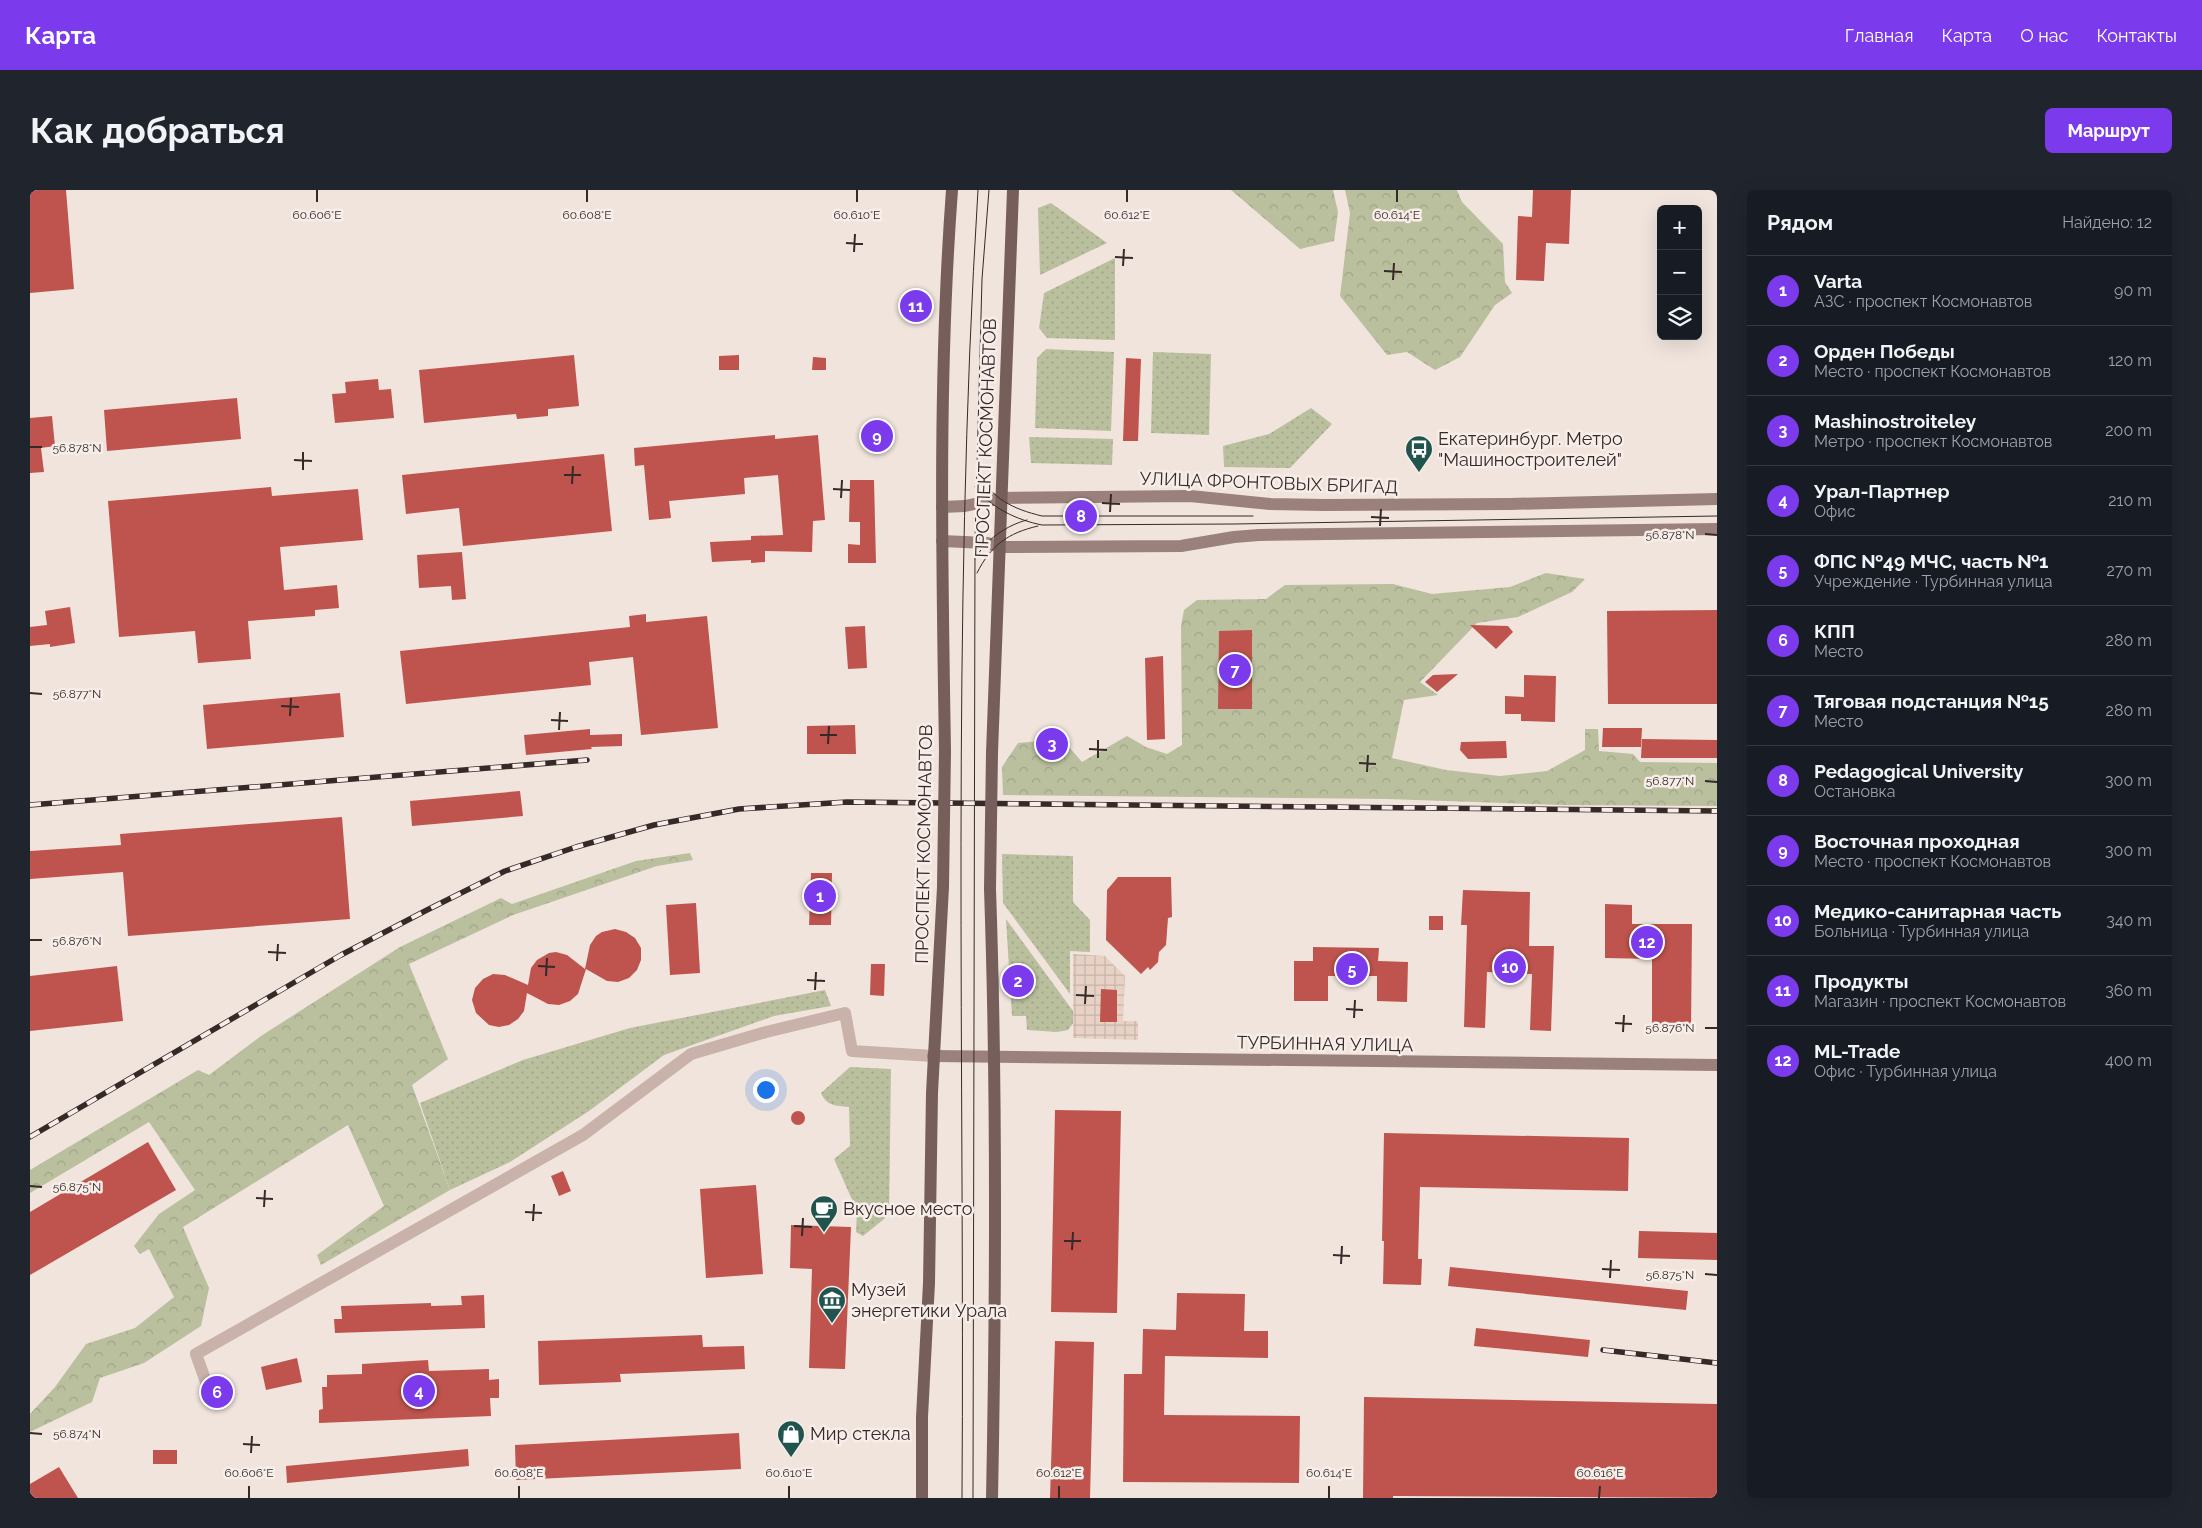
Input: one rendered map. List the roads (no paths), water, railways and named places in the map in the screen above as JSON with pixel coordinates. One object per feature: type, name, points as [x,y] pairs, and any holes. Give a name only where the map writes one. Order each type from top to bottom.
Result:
[{"type":"main road","name":"ПРОСПЕКТ КОСМОНАВТОВ","points":[[922,1498],[922,1417],[929,1283],[933,1056],[942,888],[945,751],[942,402],[945,283],[952,190]]},
{"type":"main road","name":"ПРОСПЕКТ КОСМОНАВТОВ","points":[[992,1498],[996,1283],[996,1057],[990,889],[992,753],[1013,190]]},
{"type":"main road","name":"УЛИЦА ФРОНТОВЫХ БРИГАД","points":[[942,507],[965,506],[1002,498],[1190,496],[1270,504],[1323,505],[1510,504],[1717,499]]},
{"type":"main road","points":[[942,541],[981,543],[1000,547],[1181,546],[1258,535],[1717,529]]},
{"type":"main road","name":"ТУРБИННАЯ УЛИЦА","points":[[933,1056],[1717,1065]]},
{"type":"street","points":[[208,1385],[196,1354],[583,1135],[691,1054],[766,1032],[845,1013],[852,1051],[933,1056]]},
{"type":"tram line","points":[[962,1498],[962,680],[970,353],[978,190]]},
{"type":"tram line","points":[[973,1498],[975,542],[982,279],[989,190]]},
{"type":"tram line","points":[[977,472],[989,489],[1004,501],[1022,510],[1042,516],[1253,516]]},
{"type":"tram line","points":[[975,487],[989,501],[1005,512],[1023,520],[1042,525],[1234,524],[1717,516]]},
{"type":"tram line","points":[[975,559],[979,552],[997,534],[1019,522],[1027,520]]},
{"type":"tram line","points":[[977,573],[988,555],[1001,542],[1018,532],[1038,526]]},
{"type":"railway","points":[[30,805],[587,760]]},
{"type":"railway","points":[[30,1137],[341,955],[427,910],[505,871],[576,847],[654,825],[739,809],[847,802],[1717,811]]},
{"type":"railway","points":[[1603,1350],[1717,1363]]},
{"type":"place","name":"Продукты","points":[[916,306]]},
{"type":"place","name":"Восточная проходная","points":[[877,436]]},
{"type":"place","name":"Екатеринбург. Метро \"Машиностроителей\"","points":[[1419,473]]},
{"type":"place","name":"Pedagogical University","points":[[1081,516]]},
{"type":"place","name":"Тяговая подстанция №15","points":[[1235,670]]},
{"type":"place","name":"Mashinostroiteley","points":[[1052,744]]},
{"type":"place","name":"Varta","points":[[820,896]]},
{"type":"place","name":"ML-Trade","points":[[1647,942]]},
{"type":"place","name":"Медико-санитарная часть","points":[[1510,967]]},
{"type":"place","name":"ФПС №49 МЧС, часть №1","points":[[1352,969]]},
{"type":"place","name":"Орден Победы","points":[[1018,981]]},
{"type":"place","name":"Вкусное место","points":[[824,1233]]},
{"type":"place","name":"Музей энергетики Урала","points":[[832,1324]]},
{"type":"place","name":"Урал-Партнер","points":[[419,1391]]},
{"type":"place","name":"КПП","points":[[217,1392]]},
{"type":"place","name":"Мир стекла","points":[[791,1458]]}]
